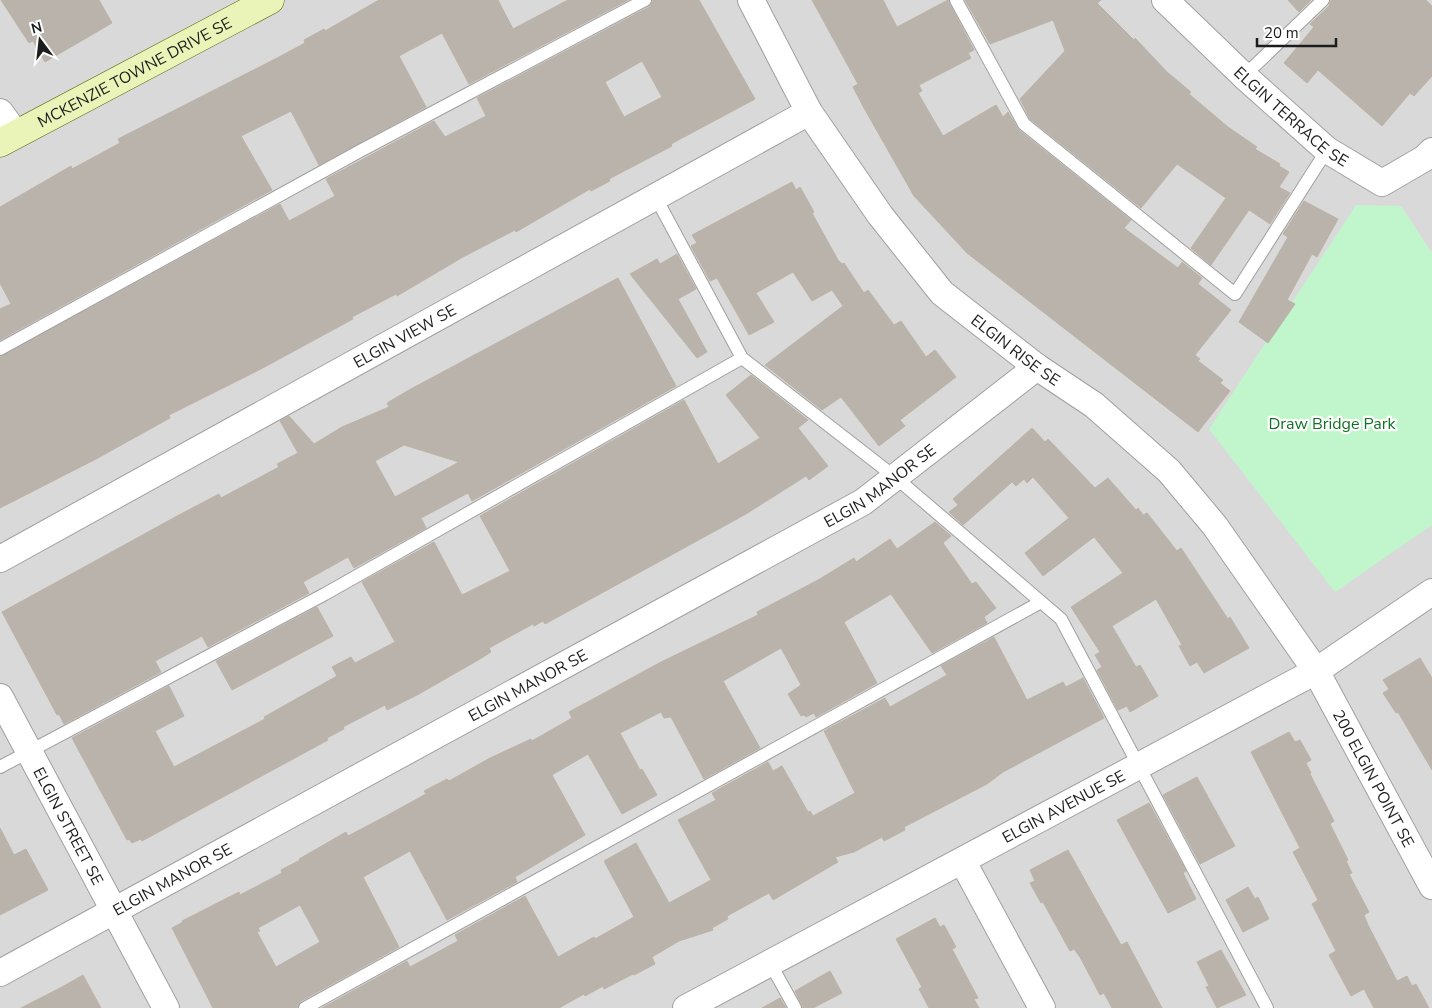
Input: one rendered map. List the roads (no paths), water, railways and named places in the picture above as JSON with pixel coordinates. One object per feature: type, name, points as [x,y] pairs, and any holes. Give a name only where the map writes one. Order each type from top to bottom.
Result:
[{"type":"street","name":"MCKENZIE TOWNE DRIVE SE","points":[[8,138],[270,0]]},
{"type":"street","name":"ELGIN RISE SE","points":[[751,0],[809,112],[880,215],[942,293],[1037,367],[1094,405],[1169,471],[1215,526],[1316,671]]},
{"type":"street","name":"ELGIN TERRACE SE","points":[[1165,0],[1244,76],[1328,150],[1382,183],[1430,159]]},
{"type":"street","points":[[0,112],[8,138]]},
{"type":"street","name":"ELGIN VIEW SE","points":[[0,559],[809,112]]},
{"type":"street","name":"ELGIN MANOR SE","points":[[0,973],[863,502],[1037,367]]},
{"type":"street","name":"ELGIN AVENUE SE","points":[[686,1008],[963,862],[1316,671],[1432,592]]},
{"type":"street","name":"200 ELGIN POINT SE","points":[[1316,671],[1432,886]]},
{"type":"street","name":"ELGIN STREET SE","points":[[0,697],[116,910],[166,1008]]},
{"type":"street","points":[[963,862],[1042,1008]]},
{"type":"lane","points":[[0,349],[360,150],[645,0]]},
{"type":"lane","points":[[956,0],[1024,124],[1235,294],[1328,150]]},
{"type":"lane","points":[[1244,76],[1323,0]]},
{"type":"lane","points":[[655,196],[742,358],[895,477],[1061,619],[1138,768],[1267,1008]]},
{"type":"lane","points":[[0,767],[325,594],[742,358]]},
{"type":"lane","points":[[305,1008],[1041,602]]},
{"type":"lane","points":[[770,963],[795,1008]]},
{"type":"park label","name":"Draw Bridge Park","points":[[1332,423]]}]
